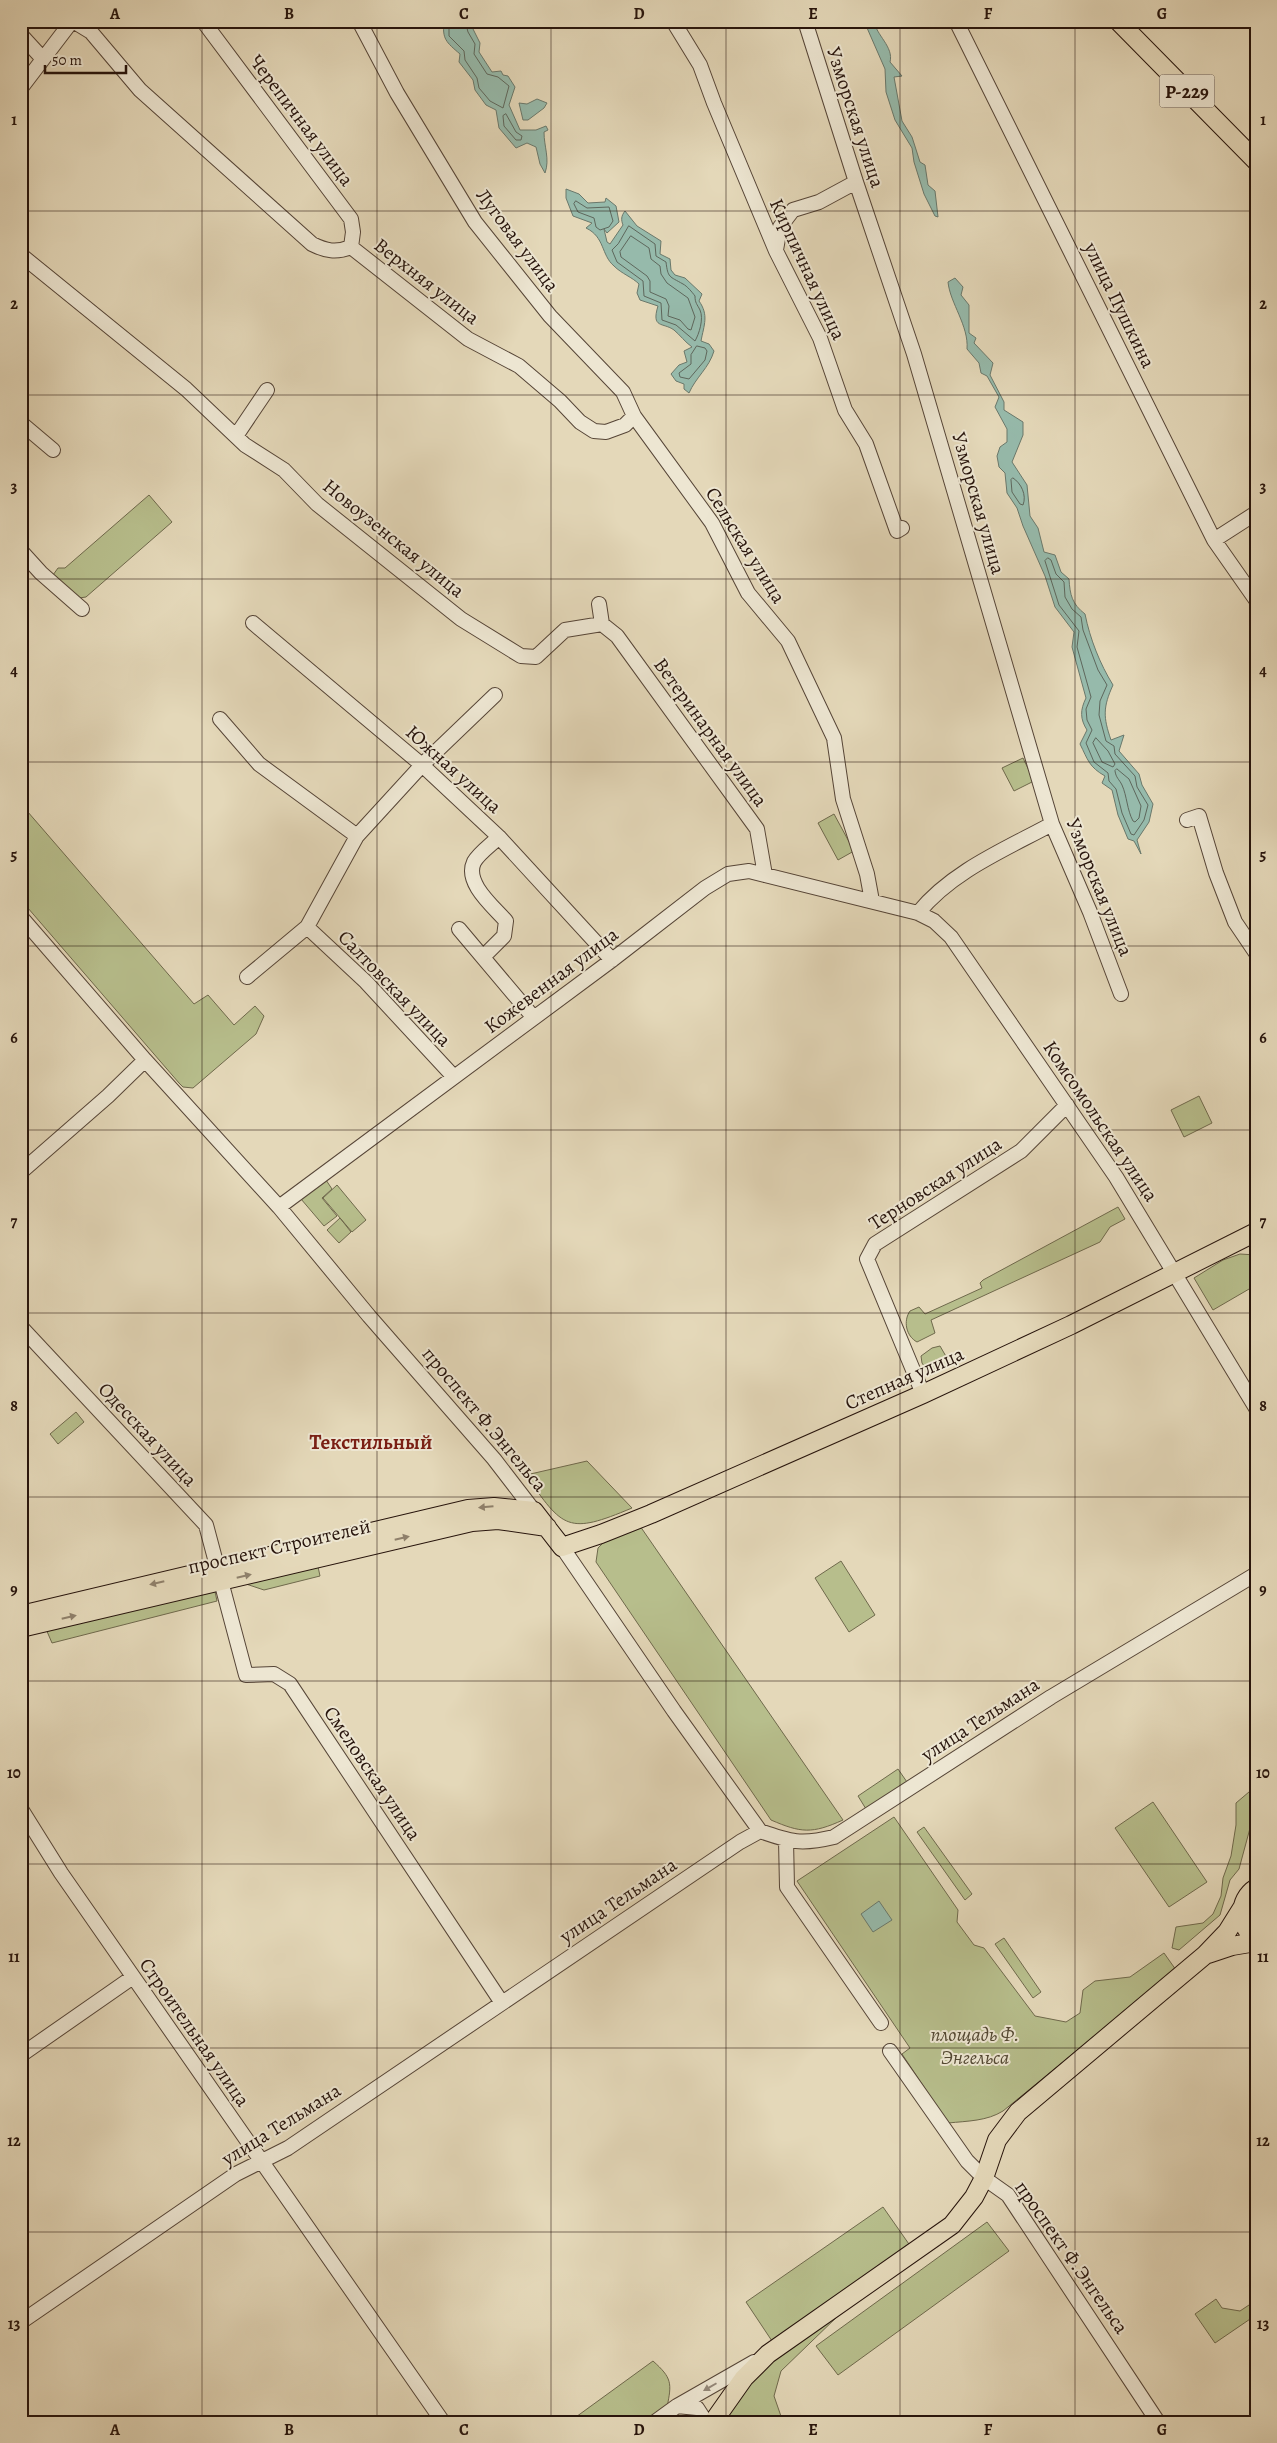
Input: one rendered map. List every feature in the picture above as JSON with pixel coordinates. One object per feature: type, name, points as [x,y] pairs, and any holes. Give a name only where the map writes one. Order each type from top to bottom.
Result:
[{"type":"main road","name":"Р-229","points":[[1118,21],[1256,161]]},
{"type":"main road","name":"Степная улица","points":[[562,1547],[651,1514],[923,1394],[1071,1325],[1256,1232]]},
{"type":"main road","name":"проспект Строителей","points":[[21,1628],[468,1509],[494,1506],[534,1511]]},
{"type":"main road","name":"проспект Ф.Энгельса","points":[[534,1511],[562,1547]]},
{"type":"main road","name":"проспект Строителей","points":[[21,1615],[472,1522],[498,1520],[547,1528]]},
{"type":"main road","points":[[713,2422],[744,2378],[768,2354],[952,2225],[974,2197],[984,2178],[998,2140],[1018,2112],[1205,1955],[1227,1932],[1254,1887]]},
{"type":"main road","points":[[1205,1955],[1232,1946],[1256,1941],[1246,1929],[1242,1919],[1242,1908]]},
{"type":"street","points":[[21,88],[72,21]]},
{"type":"street","name":"Верхняя улица","points":[[72,21],[90,32],[140,90],[312,244],[327,251],[343,251],[351,247],[468,339],[519,366],[560,401],[580,422],[594,431],[606,432],[625,425],[634,416]]},
{"type":"street","name":"Черепичная улица","points":[[203,21],[351,219],[353,232],[351,247]]},
{"type":"street","name":"Луговая улица","points":[[359,21],[397,93],[475,222],[550,316],[622,392],[634,416],[669,464]]},
{"type":"street","name":"Кирпичная улица","points":[[673,21],[700,65],[776,250],[820,338],[845,410],[866,444],[897,531],[902,528]]},
{"type":"street","name":"Узморская улица","points":[[805,21],[856,182],[914,354],[1052,824],[1090,912],[1121,994]]},
{"type":"street","name":"улица Пушкина","points":[[956,21],[1214,540],[1256,600]]},
{"type":"street","points":[[21,35],[43,59]]},
{"type":"street","points":[[776,250],[780,226],[793,210],[819,202],[856,182]]},
{"type":"street","name":"Новоузенская улица","points":[[21,254],[186,390],[245,445],[284,470],[317,504],[461,618],[521,656],[536,657],[565,630],[602,624]]},
{"type":"street","points":[[236,436],[267,390]]},
{"type":"street","points":[[21,422],[53,450]]},
{"type":"street","name":"Сельская улица","points":[[669,464],[712,523],[748,593],[788,641],[834,738],[843,798],[867,874],[872,901]]},
{"type":"street","points":[[1214,540],[1256,513]]},
{"type":"street","points":[[21,551],[41,573],[82,609]]},
{"type":"street","points":[[600,604],[602,624]]},
{"type":"street","name":"Южная улица","points":[[253,623],[422,765],[499,837],[612,960]]},
{"type":"street","name":"Ветеринарная улица","points":[[602,624],[617,636],[757,829],[765,875]]},
{"type":"street","points":[[247,977],[307,927],[357,836],[422,765],[496,695]]},
{"type":"street","points":[[220,719],[260,764],[357,836]]},
{"type":"street","points":[[1187,820],[1199,816],[1216,873],[1235,922],[1256,953]]},
{"type":"street","points":[[918,913],[930,898],[966,870],[1052,824]]},
{"type":"street","points":[[483,957],[504,936],[506,921],[476,886],[472,878],[473,868],[474,862],[499,837]]},
{"type":"street","name":"Кожевенная улица","points":[[279,1207],[612,960],[705,888],[728,874],[749,871],[872,901]]},
{"type":"street","name":"Комсомольская улица","points":[[872,901],[918,913],[934,921],[951,937],[1116,1177],[1256,1408]]},
{"type":"street","name":"проспект Ф.Энгельса","points":[[21,916],[145,1060],[279,1207],[494,1459],[534,1511]]},
{"type":"street","name":"Салтовская улица","points":[[307,927],[366,982],[454,1077]]},
{"type":"street","points":[[460,929],[534,1018]]},
{"type":"street","points":[[21,1172],[108,1096],[145,1060]]},
{"type":"street","name":"Терновская улица","points":[[923,1394],[867,1258],[869,1253],[876,1244],[1021,1151],[1067,1105]]},
{"type":"street","name":"Одесская улица","points":[[21,1328],[206,1525],[220,1575]]},
{"type":"street","name":"проспект Ф.Энгельса","points":[[562,1547],[668,1703],[760,1831]]},
{"type":"street","name":"улица Тельмана","points":[[21,2322],[236,2174],[295,2143],[760,1831],[786,1840],[809,1843],[834,1837],[1051,1697],[1256,1574]]},
{"type":"street","name":"Смеловская улица","points":[[220,1575],[246,1675],[274,1674],[290,1684],[502,2003]]},
{"type":"street","name":"Строительная улица","points":[[23,1818],[443,2422]]},
{"type":"street","points":[[786,1840],[787,1887],[881,2023]]},
{"type":"street","points":[[21,2055],[133,1977]]},
{"type":"street","name":"проспект Ф.Энгельса","points":[[890,2051],[967,2161],[984,2178],[1008,2195],[1158,2422]]},
{"type":"street","points":[[655,2422],[677,2406],[768,2354]]},
{"type":"street","points":[[677,2406],[697,2408],[706,2422]]},
{"type":"green space","points":[[149,495],[172,522],[86,597],[79,598],[53,575],[58,568],[65,568]]},
{"type":"green space","points":[[1023,758],[1034,781],[1014,791],[1002,768]]},
{"type":"green space","points":[[21,804],[194,1004],[208,995],[234,1025],[255,1006],[264,1016],[256,1034],[193,1088],[183,1087],[179,1083],[21,900]]},
{"type":"green space","points":[[834,814],[854,851],[838,860],[818,823]]},
{"type":"green space","points":[[1199,1096],[1212,1123],[1184,1137],[1171,1110]]},
{"type":"green space","points":[[326,1180],[332,1189],[322,1198],[337,1216],[324,1226],[301,1199]]},
{"type":"green space","points":[[337,1185],[366,1220],[352,1232],[323,1198]]},
{"type":"green space","points":[[1118,1207],[1125,1219],[1110,1227],[1100,1242],[931,1320],[935,1333],[917,1342],[910,1336],[906,1324],[910,1311],[919,1307],[925,1314],[982,1288],[980,1283],[983,1280]]},
{"type":"green space","points":[[340,1218],[351,1232],[339,1243],[327,1230]]},
{"type":"green space","points":[[1240,1254],[1256,1255],[1256,1285],[1213,1310],[1194,1278],[1223,1260]]},
{"type":"green space","points":[[940,1346],[951,1365],[930,1375],[922,1363],[921,1356],[932,1348]]},
{"type":"green space","points":[[76,1412],[84,1422],[58,1444],[50,1434]]},
{"type":"green space","points":[[587,1461],[632,1508],[594,1522],[580,1524],[569,1522],[549,1507],[526,1475]]},
{"type":"green space","points":[[640,1526],[843,1820],[823,1828],[807,1830],[771,1820],[596,1562],[598,1548],[607,1539]]},
{"type":"green space","points":[[841,1561],[875,1615],[849,1632],[815,1578]]},
{"type":"green space","points":[[317,1562],[320,1576],[264,1590],[237,1581]]},
{"type":"green space","points":[[214,1587],[217,1601],[52,1643],[46,1629]]},
{"type":"green space","points":[[898,1769],[907,1782],[866,1809],[858,1796]]},
{"type":"green space","points":[[1256,1786],[1256,1806],[1239,1869],[1230,1880],[1220,1915],[1179,1950],[1172,1948],[1176,1927],[1203,1923],[1213,1914],[1221,1896],[1223,1878],[1231,1856],[1236,1825],[1236,1803]]},
{"type":"green space","points":[[1153,1802],[1207,1882],[1169,1907],[1115,1828]]},
{"type":"green space","name":"площадь Ф. Энгельса","points":[[894,1817],[958,1910],[957,1922],[974,1945],[984,1948],[1035,2016],[1066,2022],[1080,2013],[1083,1990],[1095,1981],[1130,1977],[1164,1953],[1176,1970],[1003,2111],[984,2119],[948,2123],[902,2054],[910,2048],[797,1881]]},
{"type":"green space","points":[[924,1827],[972,1894],[965,1900],[917,1832]]},
{"type":"green space","points":[[1004,1938],[1041,1992],[1033,1998],[995,1944]]},
{"type":"green space","points":[[883,2207],[911,2247],[774,2344],[746,2302]]},
{"type":"green space","points":[[987,2222],[1009,2251],[838,2375],[816,2346]]},
{"type":"green space","points":[[1216,2299],[1222,2308],[1240,2311],[1255,2301],[1256,2315],[1215,2343],[1195,2314]]},
{"type":"green space","points":[[840,2314],[781,2371],[774,2396],[783,2422],[724,2422],[749,2383],[771,2362]]},
{"type":"green space","points":[[653,2361],[664,2372],[669,2381],[670,2392],[667,2407],[643,2422],[569,2422]]},
{"type":"water","points":[[444,21],[469,21],[480,43],[479,52],[492,72],[501,71],[503,75],[508,76],[515,87],[509,105],[520,130],[536,130],[546,126],[548,130],[544,132],[547,158],[545,173],[540,164],[536,147],[527,143],[516,148],[499,128],[496,110],[486,105],[475,90],[473,80],[459,62],[460,54],[446,40],[444,36]]},
{"type":"water","points":[[864,21],[874,21],[889,51],[890,62],[902,76],[894,77],[902,121],[912,137],[920,162],[925,165],[928,185],[935,191],[938,217],[935,216],[924,194],[914,162],[912,148],[895,120],[886,92],[885,69]]},
{"type":"water","points":[[537,99],[547,103],[544,108],[528,120],[523,120],[519,103],[527,104]]},
{"type":"water","points":[[566,189],[579,194],[588,203],[605,202],[606,198],[616,206],[619,222],[607,233],[604,229],[607,242],[610,244],[623,225],[622,218],[625,211],[637,226],[661,241],[660,254],[670,259],[671,270],[675,275],[685,278],[702,294],[699,301],[704,311],[705,320],[701,341],[709,344],[714,351],[689,393],[684,389],[684,384],[676,381],[671,374],[679,365],[687,362],[684,351],[692,347],[674,330],[657,322],[656,313],[658,306],[640,300],[637,293],[639,284],[610,262],[597,236],[586,228],[592,223],[573,216],[566,198]]},
{"type":"water","points":[[955,278],[963,287],[961,295],[969,305],[969,333],[976,338],[974,343],[993,363],[990,375],[1004,402],[1004,410],[1023,422],[1023,435],[1012,462],[1027,485],[1030,516],[1038,528],[1044,552],[1055,555],[1061,572],[1069,579],[1072,599],[1085,614],[1096,651],[1113,685],[1105,712],[1111,740],[1124,735],[1119,751],[1139,774],[1142,785],[1153,804],[1149,822],[1137,840],[1141,854],[1134,841],[1128,839],[1118,815],[1112,790],[1102,783],[1105,776],[1092,766],[1080,744],[1087,730],[1082,714],[1086,698],[1072,647],[1074,632],[1055,607],[1045,576],[1017,508],[1007,493],[1005,473],[999,467],[997,456],[1000,447],[1007,442],[1007,429],[995,407],[999,397],[987,376],[981,373],[979,363],[967,349],[965,332],[949,290],[948,282]]},
{"type":"water","points":[[879,1901],[892,1920],[873,1932],[861,1914]]},
{"type":"district","name":"Текстильный","points":[[371,1442]]}]
